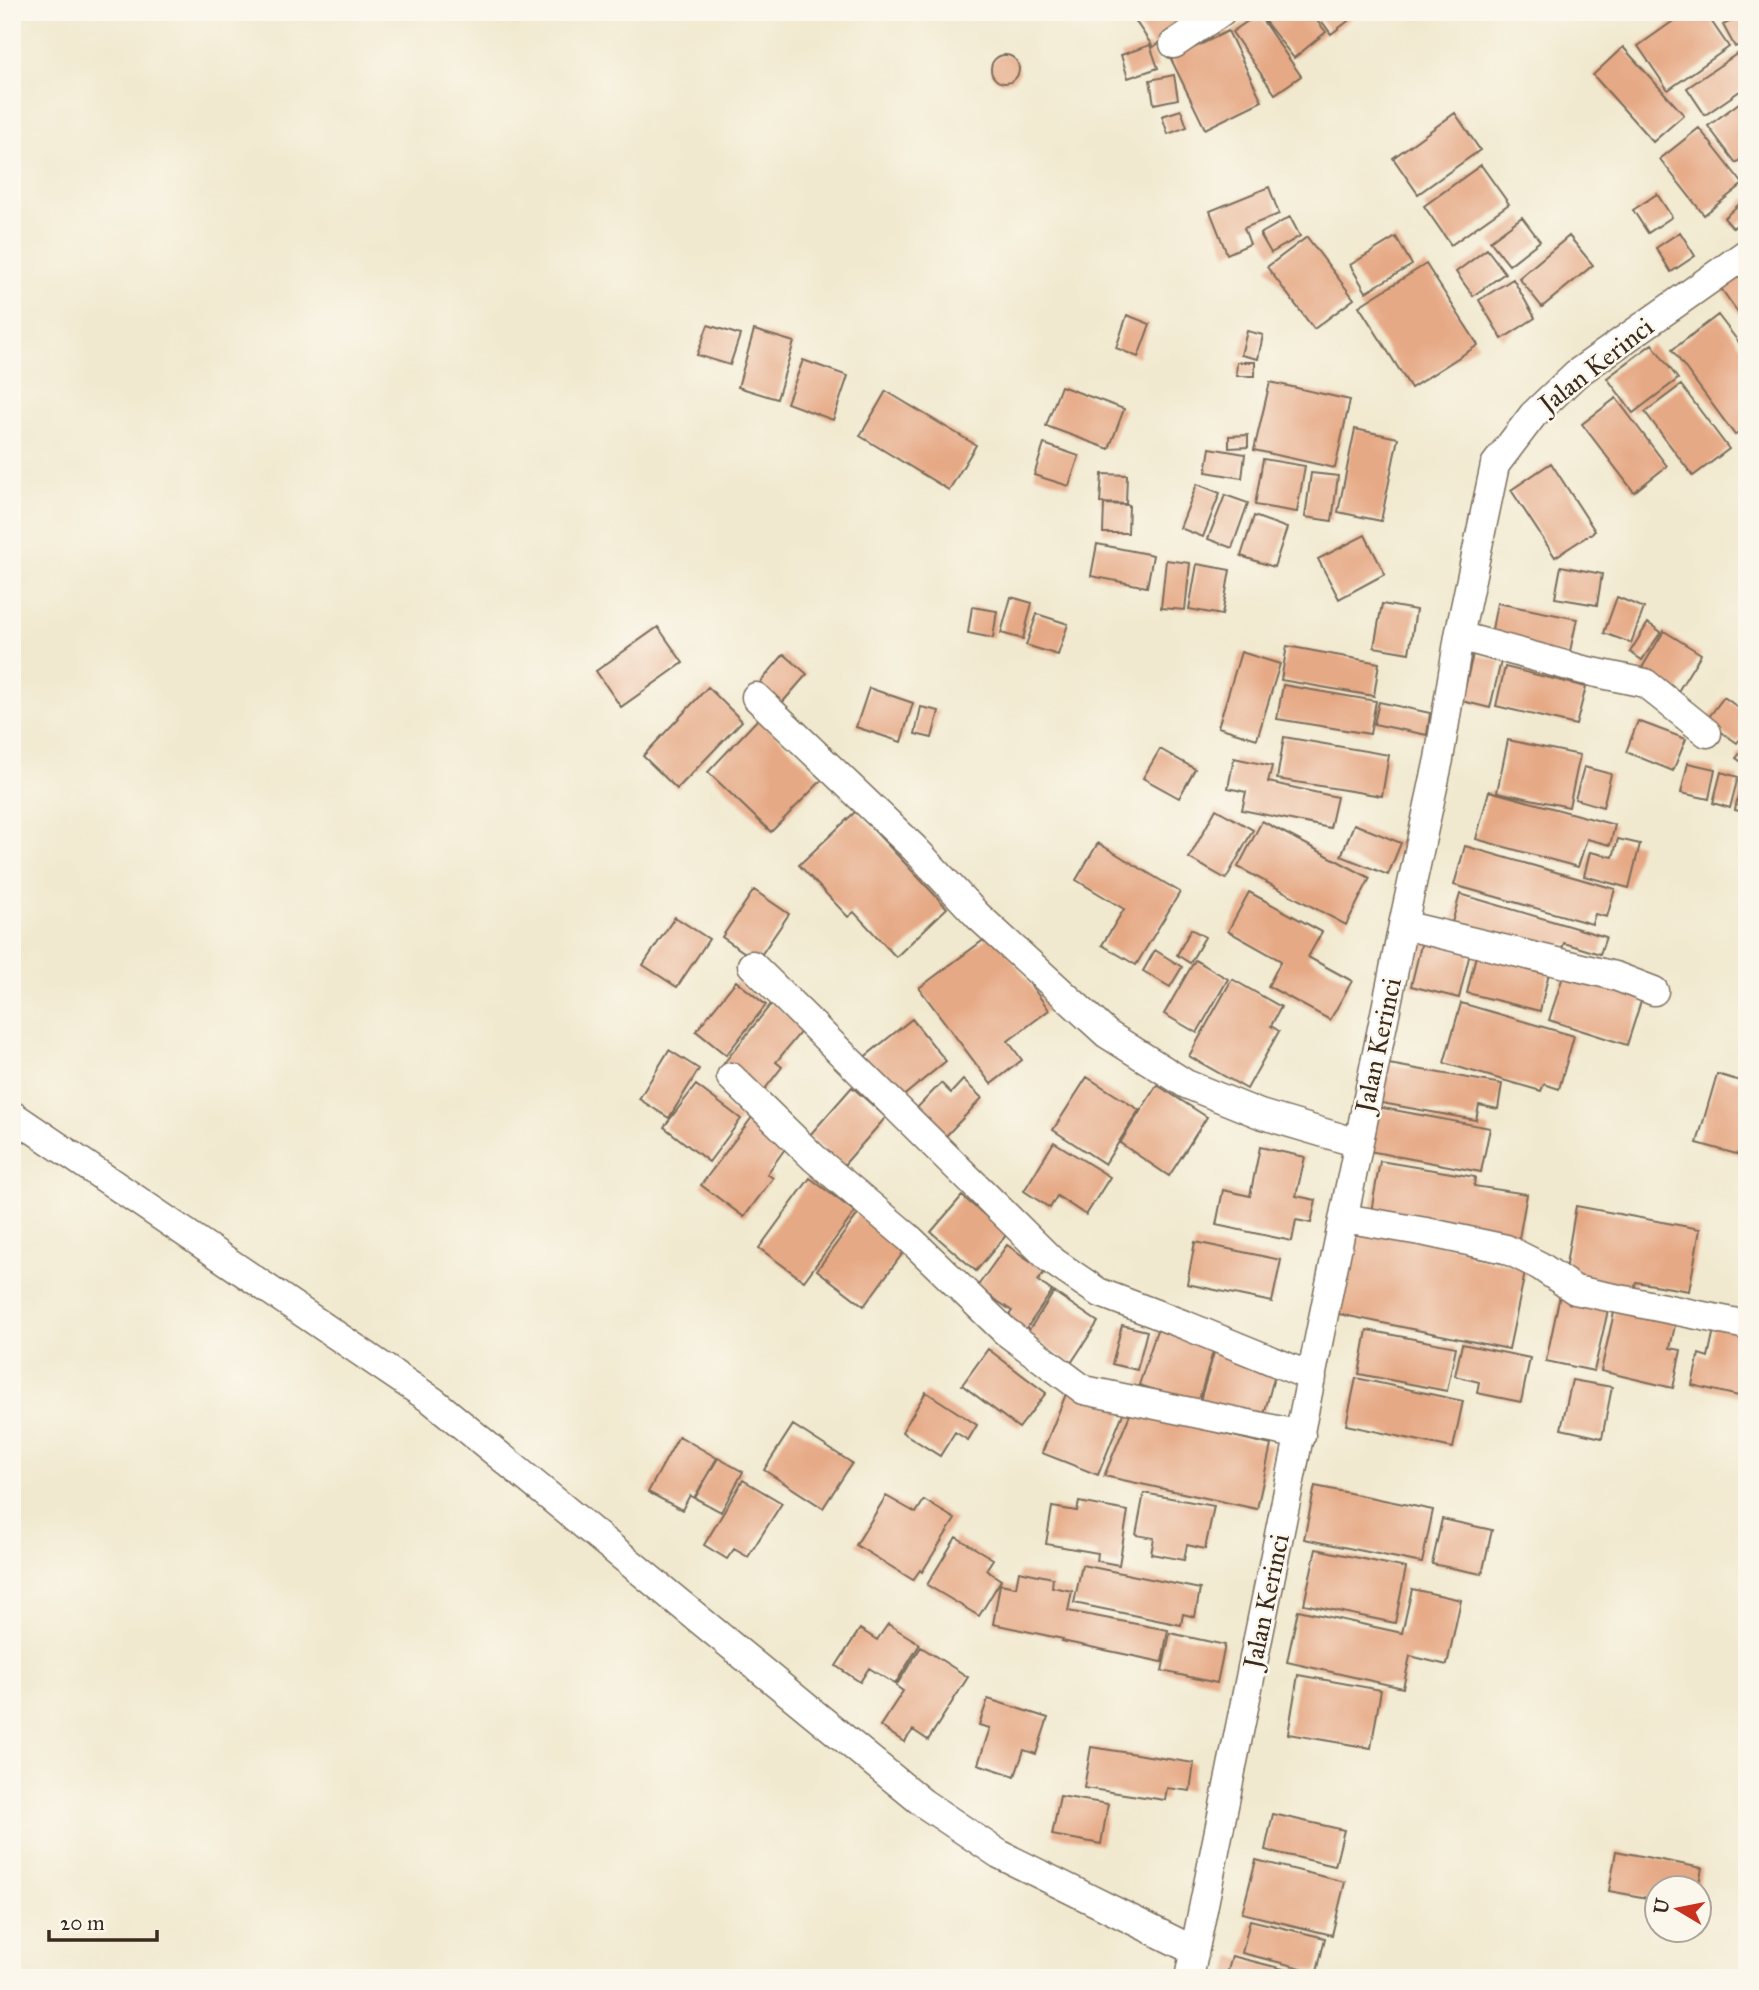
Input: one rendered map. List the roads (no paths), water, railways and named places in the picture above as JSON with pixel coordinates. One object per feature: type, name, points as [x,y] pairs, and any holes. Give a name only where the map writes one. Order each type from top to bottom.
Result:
[{"type":"street","points":[[1174,44],[1221,12]]},
{"type":"street","name":"Jalan Kerinci","points":[[1189,1978],[1358,1143],[1439,760],[1459,636],[1495,465],[1533,415],[1576,374],[1747,253]]},
{"type":"street","points":[[1459,636],[1583,670],[1645,683],[1707,733]]},
{"type":"street","points":[[756,697],[914,848],[978,916],[1107,1034],[1186,1084],[1261,1114],[1358,1143]]},
{"type":"street","points":[[1403,925],[1615,976],[1654,990]]},
{"type":"street","points":[[752,965],[1051,1260],[1097,1292],[1312,1377]]},
{"type":"street","points":[[731,1077],[814,1158],[909,1238],[1005,1331],[1084,1390],[1301,1435]]},
{"type":"street","points":[[12,1115],[433,1401],[923,1803],[999,1854],[1193,1950]]},
{"type":"street","points":[[1344,1219],[1426,1232],[1506,1249],[1540,1266],[1574,1290],[1747,1325]]}]
